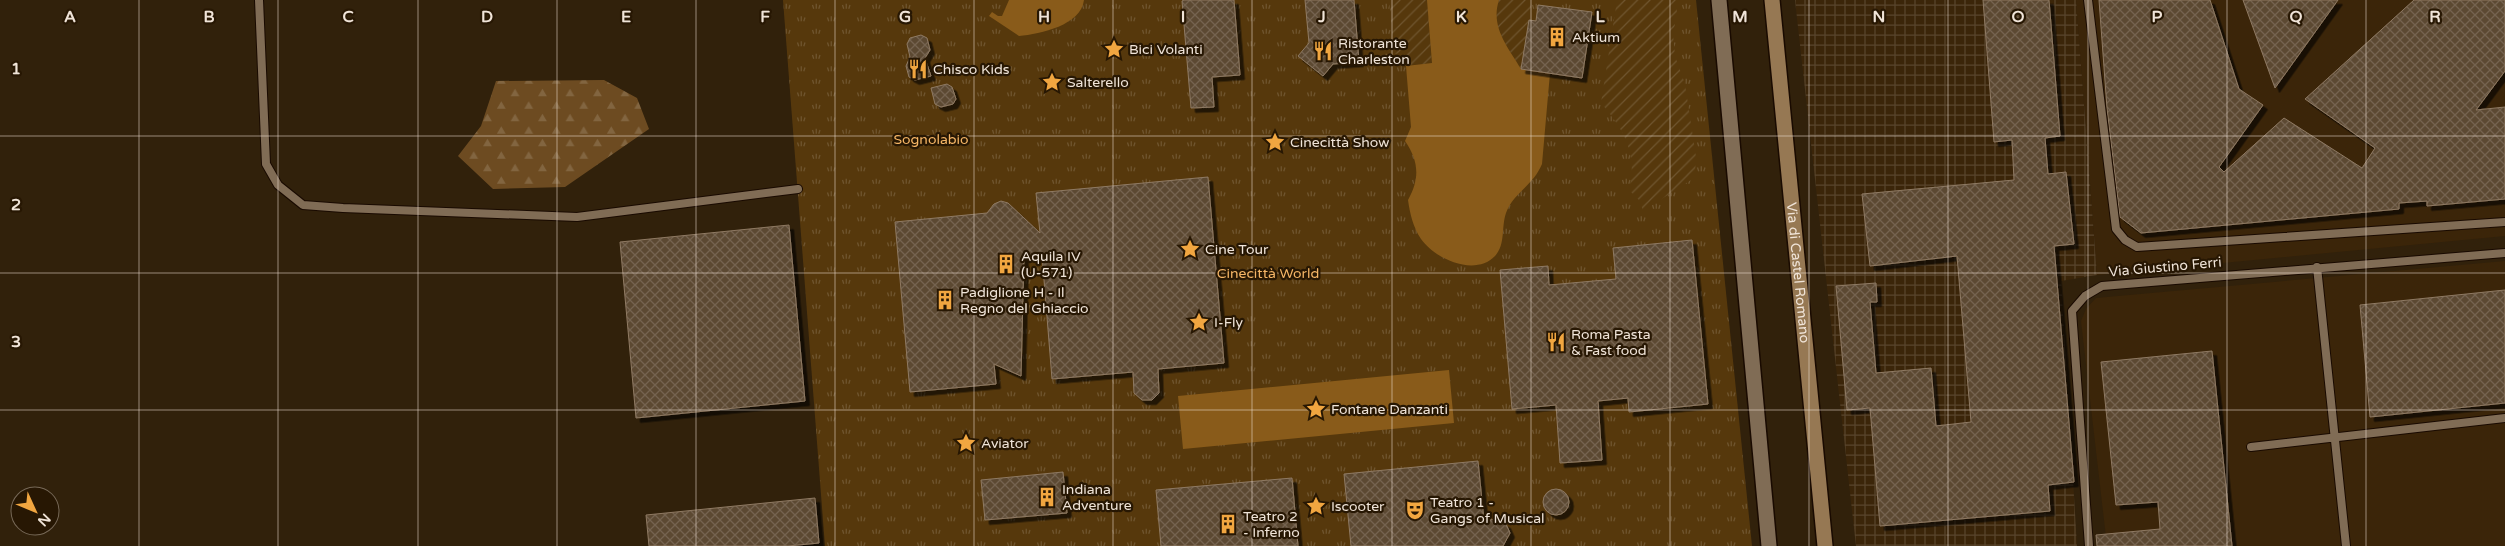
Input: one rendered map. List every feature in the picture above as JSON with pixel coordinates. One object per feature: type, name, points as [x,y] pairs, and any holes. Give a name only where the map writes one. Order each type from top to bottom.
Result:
[{"type":"street","points":[[1719,0],[1770,546]]},
{"type":"street","name":"Via di Castel Romano","points":[[1772,0],[1825,546]]},
{"type":"lane","points":[[259,0],[266,164],[278,185],[303,205],[577,216],[798,189]]},
{"type":"lane","points":[[2088,0],[2116,229],[2125,240],[2137,247],[2505,222]]},
{"type":"lane","name":"Via Giustino Ferri","points":[[2089,546],[2072,311],[2085,296],[2102,286],[2505,253]]},
{"type":"lane","points":[[2317,267],[2333,438],[2346,546]]},
{"type":"lane","points":[[2251,447],[2505,418]]},
{"type":"shaded area","points":[[1009,0],[1084,0],[1076,16],[1059,27],[1019,36],[989,16],[992,12],[1002,16]]},
{"type":"shaded area","points":[[1427,0],[1499,0],[1497,19],[1499,28],[1506,45],[1521,69],[1550,73],[1542,164],[1534,178],[1509,206],[1505,218],[1501,246],[1495,256],[1487,262],[1477,265],[1466,265],[1445,259],[1427,246],[1416,230],[1408,200],[1415,185],[1416,170],[1410,148],[1405,141],[1411,127],[1406,66],[1432,63]]},
{"type":"shaded area","points":[[1795,0],[2076,0],[2097,275],[2061,281],[2077,546],[1856,546]]},
{"type":"shaded area","points":[[2076,0],[2505,0],[2505,236],[2097,275]]},
{"type":"shaded area","points":[[2505,261],[2505,546],[2107,546],[2081,321],[2086,309],[2096,298]]},
{"type":"shaded area","name":"Fontane Danzanti","points":[[1449,370],[1454,423],[1183,449],[1178,396]]},
{"type":"green space","name":"Cinecittà World","points":[[783,0],[1696,0],[1752,546],[825,546]]},
{"type":"green space","points":[[1389,0],[1427,0],[1432,63],[1406,66],[1406,53],[1394,54]]},
{"type":"green space","points":[[1499,0],[1532,0],[1521,69],[1501,37],[1498,28],[1496,20]]},
{"type":"green space","points":[[1617,0],[1676,0],[1677,13],[1673,34],[1675,56],[1685,84],[1696,157],[1695,173],[1691,180],[1643,211],[1640,201],[1629,190],[1632,165],[1627,143],[1616,123],[1601,103]]},
{"type":"green space","points":[[604,80],[637,98],[649,129],[565,187],[493,189],[458,156],[481,126],[496,81]]},
{"type":"building","points":[[1234,0],[1240,75],[1212,77],[1214,107],[1191,108],[1182,1]]},
{"type":"building","points":[[1305,0],[1354,0],[1359,62],[1333,64],[1323,76],[1298,56],[1309,43]]},
{"type":"building","points":[[1983,0],[2049,0],[2060,136],[2045,138],[2048,174],[2066,172],[2074,244],[2054,246],[2074,482],[2048,485],[2050,511],[1880,526],[1870,408],[1847,410],[1836,286],[1876,283],[1877,302],[1870,302],[1876,373],[1931,368],[1936,426],[1971,422],[1957,256],[1870,266],[1862,194],[2014,180],[2012,140],[1994,142]]},
{"type":"building","points":[[2099,0],[2210,0],[2239,89],[2263,105],[2219,167],[2224,172],[2284,118],[2362,168],[2375,148],[2305,99],[2414,0],[2505,0],[2505,71],[2476,110],[2505,107],[2505,199],[2427,206],[2427,201],[2399,203],[2399,209],[2141,233],[2120,217],[2107,108]]},
{"type":"building","points":[[2243,0],[2338,0],[2275,88]]},
{"type":"building","name":"Aktium","points":[[1538,5],[1592,12],[1582,78],[1521,69],[1529,20],[1536,21]]},
{"type":"building","points":[[921,35],[927,38],[930,50],[925,58],[931,76],[915,80],[909,77],[906,66],[910,57],[907,44],[910,38]]},
{"type":"building","points":[[947,84],[952,87],[956,99],[953,104],[941,107],[935,104],[931,88]]},
{"type":"building","points":[[1208,177],[1224,363],[1158,369],[1159,393],[1152,400],[1142,400],[1134,393],[1133,372],[1052,379],[1042,255],[1024,255],[1021,376],[994,364],[996,384],[910,392],[895,222],[987,213],[994,204],[1001,201],[1008,203],[1040,233],[1036,193]]},
{"type":"building","points":[[789,225],[805,401],[636,418],[620,242]]},
{"type":"building","points":[[1692,240],[1708,404],[1629,412],[1628,398],[1598,401],[1602,460],[1560,463],[1556,405],[1512,409],[1500,270],[1548,266],[1549,285],[1616,279],[1613,248]]},
{"type":"building","points":[[2505,290],[2505,403],[2370,417],[2360,305]]},
{"type":"building","points":[[2212,351],[2232,546],[2097,546],[2096,535],[2160,529],[2158,502],[2116,505],[2101,362]]},
{"type":"building","name":"Teatro 1 - Gangs of Musical","points":[[1478,461],[1484,521],[1496,519],[1506,524],[1510,533],[1503,546],[1351,546],[1344,474]]},
{"type":"building","name":"Indiana Adventure","points":[[1063,472],[1067,513],[985,520],[981,480]]},
{"type":"building","name":"Teatro 2 - Inferno","points":[[1292,478],[1298,546],[1161,546],[1156,490]]},
{"type":"building","points":[[1556,489],[1565,493],[1569,502],[1565,511],[1556,515],[1547,511],[1543,502],[1547,493]]},
{"type":"building","points":[[815,498],[819,543],[788,546],[649,546],[646,515]]},
{"type":"place","name":"Aktium","points":[[1557,37]]},
{"type":"place","name":"Bici Volanti","points":[[1114,49]]},
{"type":"place","name":"Ristorante Charleston","points":[[1323,51]]},
{"type":"place","name":"Chisco Kids","points":[[918,69]]},
{"type":"place","name":"Salterello","points":[[1052,82]]},
{"type":"place","name":"Cinecittà Show","points":[[1275,142]]},
{"type":"place","name":"Cine Tour","points":[[1190,249]]},
{"type":"place","name":"Aquila IV (U-571)","points":[[1006,264]]},
{"type":"place","name":"Padiglione H - Il Regno del Ghiaccio","points":[[945,300]]},
{"type":"place","name":"I-Fly","points":[[1199,322]]},
{"type":"place","name":"Roma Pasta & Fast food","points":[[1556,342]]},
{"type":"place","name":"Fontane Danzanti","points":[[1316,409]]},
{"type":"place","name":"Aviator","points":[[966,443]]},
{"type":"place","name":"Indiana Adventure","points":[[1047,497]]},
{"type":"place","name":"Iscooter","points":[[1316,506]]},
{"type":"place","name":"Teatro 1 - Gangs of Musical","points":[[1415,510]]},
{"type":"place","name":"Teatro 2 - Inferno","points":[[1228,524]]},
{"type":"park label","name":"Sognolabio","points":[[931,139]]}]
